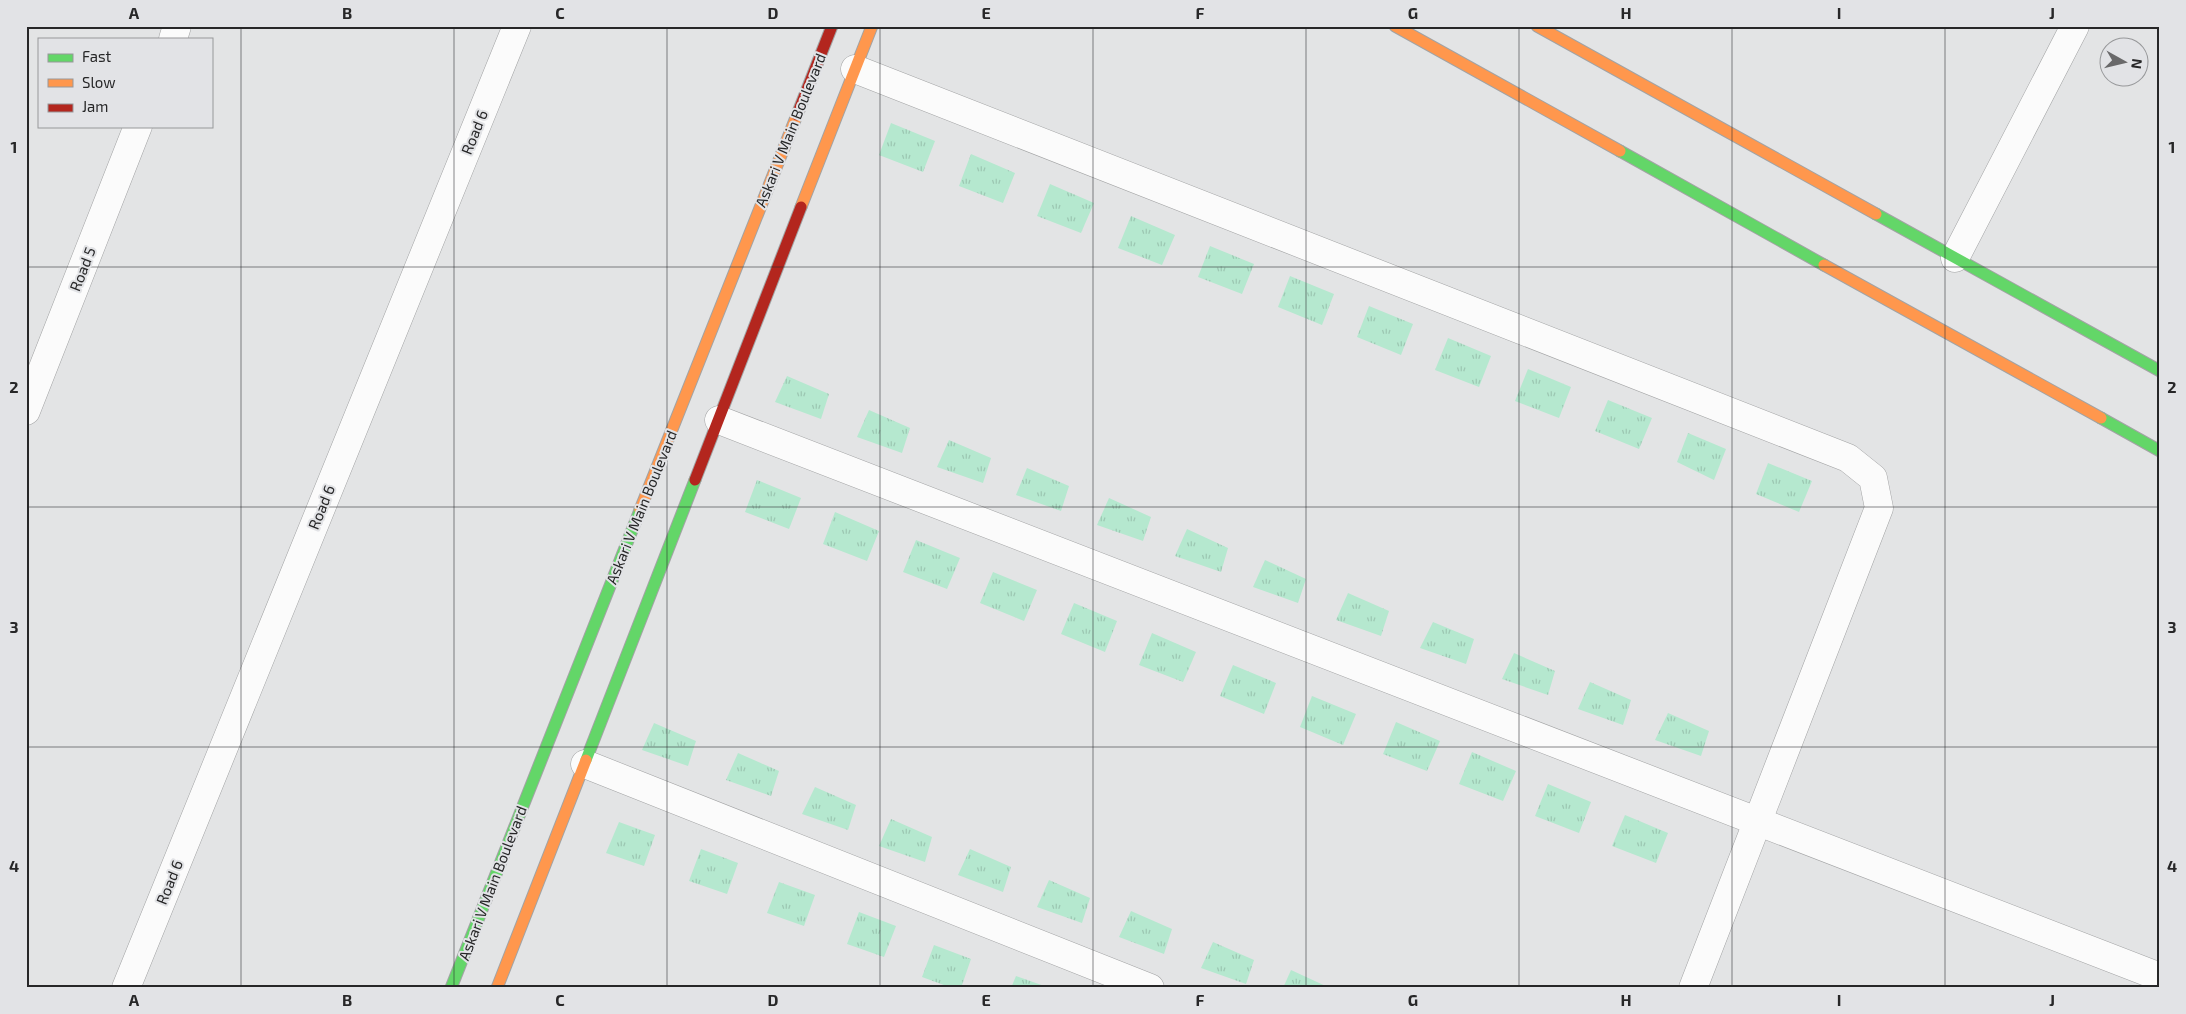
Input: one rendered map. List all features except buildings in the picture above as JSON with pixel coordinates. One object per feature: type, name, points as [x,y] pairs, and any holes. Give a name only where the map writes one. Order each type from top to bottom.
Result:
[{"type":"main road","name":"Askari V Main Boulevard","points":[[451,988],[549,749],[832,26]]},
{"type":"main road","points":[[497,988],[581,763],[719,420],[872,26]]},
{"type":"main road","points":[[1395,26],[2160,451]]},
{"type":"main road","points":[[1537,26],[2160,371]]},
{"type":"street","points":[[172,38],[177,26]]},
{"type":"street","name":"Road 6","points":[[126,988],[517,26]]},
{"type":"street","points":[[1955,258],[2075,26]]},
{"type":"street","points":[[855,69],[1848,458],[1873,478],[1879,508],[1693,988]]},
{"type":"street","name":"Road 5","points":[[26,411],[137,128]]},
{"type":"street","points":[[719,420],[2160,977]]},
{"type":"street","points":[[581,763],[1150,988]]},
{"type":"green space","points":[[891,123],[935,141],[923,172],[879,155]]},
{"type":"green space","points":[[971,154],[1015,173],[1003,203],[959,186]]},
{"type":"green space","points":[[1050,184],[1094,203],[1081,233],[1037,216]]},
{"type":"green space","points":[[1131,216],[1175,235],[1162,265],[1118,248]]},
{"type":"green space","points":[[1210,246],[1254,264],[1242,294],[1198,277]]},
{"type":"green space","points":[[1290,276],[1334,294],[1322,325],[1278,307]]},
{"type":"green space","points":[[1369,306],[1413,324],[1401,355],[1357,337]]},
{"type":"green space","points":[[1448,338],[1491,356],[1479,387],[1435,370]]},
{"type":"green space","points":[[1528,369],[1571,387],[1559,418],[1515,401]]},
{"type":"green space","points":[[787,376],[829,394],[821,419],[775,402]]},
{"type":"green space","points":[[1608,400],[1652,418],[1639,449],[1595,431]]},
{"type":"green space","points":[[869,410],[910,428],[902,453],[857,437]]},
{"type":"green space","points":[[1688,433],[1726,449],[1714,480],[1677,462]]},
{"type":"green space","points":[[949,440],[991,458],[983,483],[937,467]]},
{"type":"green space","points":[[1768,463],[1812,481],[1799,512],[1756,494]]},
{"type":"green space","points":[[1027,468],[1069,486],[1061,511],[1016,495]]},
{"type":"green space","points":[[757,480],[801,498],[789,529],[745,512]]},
{"type":"green space","points":[[1109,498],[1151,517],[1143,541],[1097,525]]},
{"type":"green space","points":[[835,512],[879,531],[867,561],[823,544]]},
{"type":"green space","points":[[1187,529],[1228,548],[1221,572],[1175,556]]},
{"type":"green space","points":[[916,540],[960,558],[947,589],[903,572]]},
{"type":"green space","points":[[1265,560],[1306,579],[1298,603],[1253,587]]},
{"type":"green space","points":[[993,572],[1037,590],[1024,621],[980,603]]},
{"type":"green space","points":[[1348,593],[1389,611],[1381,636],[1336,620]]},
{"type":"green space","points":[[1074,603],[1117,621],[1105,652],[1061,634]]},
{"type":"green space","points":[[1433,622],[1474,639],[1466,664],[1420,648]]},
{"type":"green space","points":[[1152,633],[1196,652],[1183,682],[1139,665]]},
{"type":"green space","points":[[1514,653],[1555,671],[1548,695],[1502,679]]},
{"type":"green space","points":[[1233,665],[1276,683],[1264,714],[1220,696]]},
{"type":"green space","points":[[1590,682],[1631,700],[1623,725],[1578,709]]},
{"type":"green space","points":[[1312,696],[1356,714],[1343,745],[1300,727]]},
{"type":"green space","points":[[1668,713],[1709,731],[1701,756],[1655,740]]},
{"type":"green space","points":[[1396,722],[1440,741],[1427,771],[1383,754]]},
{"type":"green space","points":[[654,723],[696,741],[688,766],[642,750]]},
{"type":"green space","points":[[1472,752],[1516,771],[1503,801],[1459,784]]},
{"type":"green space","points":[[738,753],[779,771],[771,796],[726,780]]},
{"type":"green space","points":[[1548,784],[1591,802],[1579,833],[1535,816]]},
{"type":"green space","points":[[815,787],[856,805],[848,830],[802,814]]},
{"type":"green space","points":[[1625,815],[1668,833],[1656,863],[1612,846]]},
{"type":"green space","points":[[891,819],[932,837],[925,862],[879,846]]},
{"type":"green space","points":[[619,822],[655,835],[644,866],[606,853]]},
{"type":"green space","points":[[701,849],[738,863],[727,894],[689,881]]},
{"type":"green space","points":[[970,849],[1011,867],[1003,892],[958,875]]},
{"type":"green space","points":[[1049,880],[1090,898],[1082,923],[1037,907]]},
{"type":"green space","points":[[779,882],[815,895],[804,926],[767,913]]},
{"type":"green space","points":[[1131,911],[1172,929],[1164,954],[1119,937]]},
{"type":"green space","points":[[859,912],[896,926],[884,957],[847,944]]},
{"type":"green space","points":[[1213,942],[1254,960],[1246,984],[1201,968]]},
{"type":"green space","points":[[934,945],[971,959],[961,988],[952,988],[922,977]]},
{"type":"green space","points":[[1291,970],[1330,988],[1283,988]]},
{"type":"green space","points":[[1016,976],[1050,988],[1011,988]]},
{"type":"traffic: fast","points":[[1620,151],[1824,265]]},
{"type":"traffic: fast","points":[[1876,214],[2160,371]]},
{"type":"traffic: fast","points":[[2101,418],[2160,451]]},
{"type":"traffic: fast","points":[[586,760],[695,480]]},
{"type":"traffic: fast","points":[[451,988],[640,510]]},
{"type":"traffic: slow","points":[[801,207],[872,26]]},
{"type":"traffic: slow","points":[[1395,26],[1620,151]]},
{"type":"traffic: slow","points":[[1537,26],[1876,214]]},
{"type":"traffic: slow","points":[[640,510],[797,115]]},
{"type":"traffic: slow","points":[[1824,265],[2101,418]]},
{"type":"traffic: slow","points":[[497,988],[586,760]]},
{"type":"traffic: jam","points":[[797,115],[832,26]]},
{"type":"traffic: jam","points":[[695,480],[801,207]]}]
